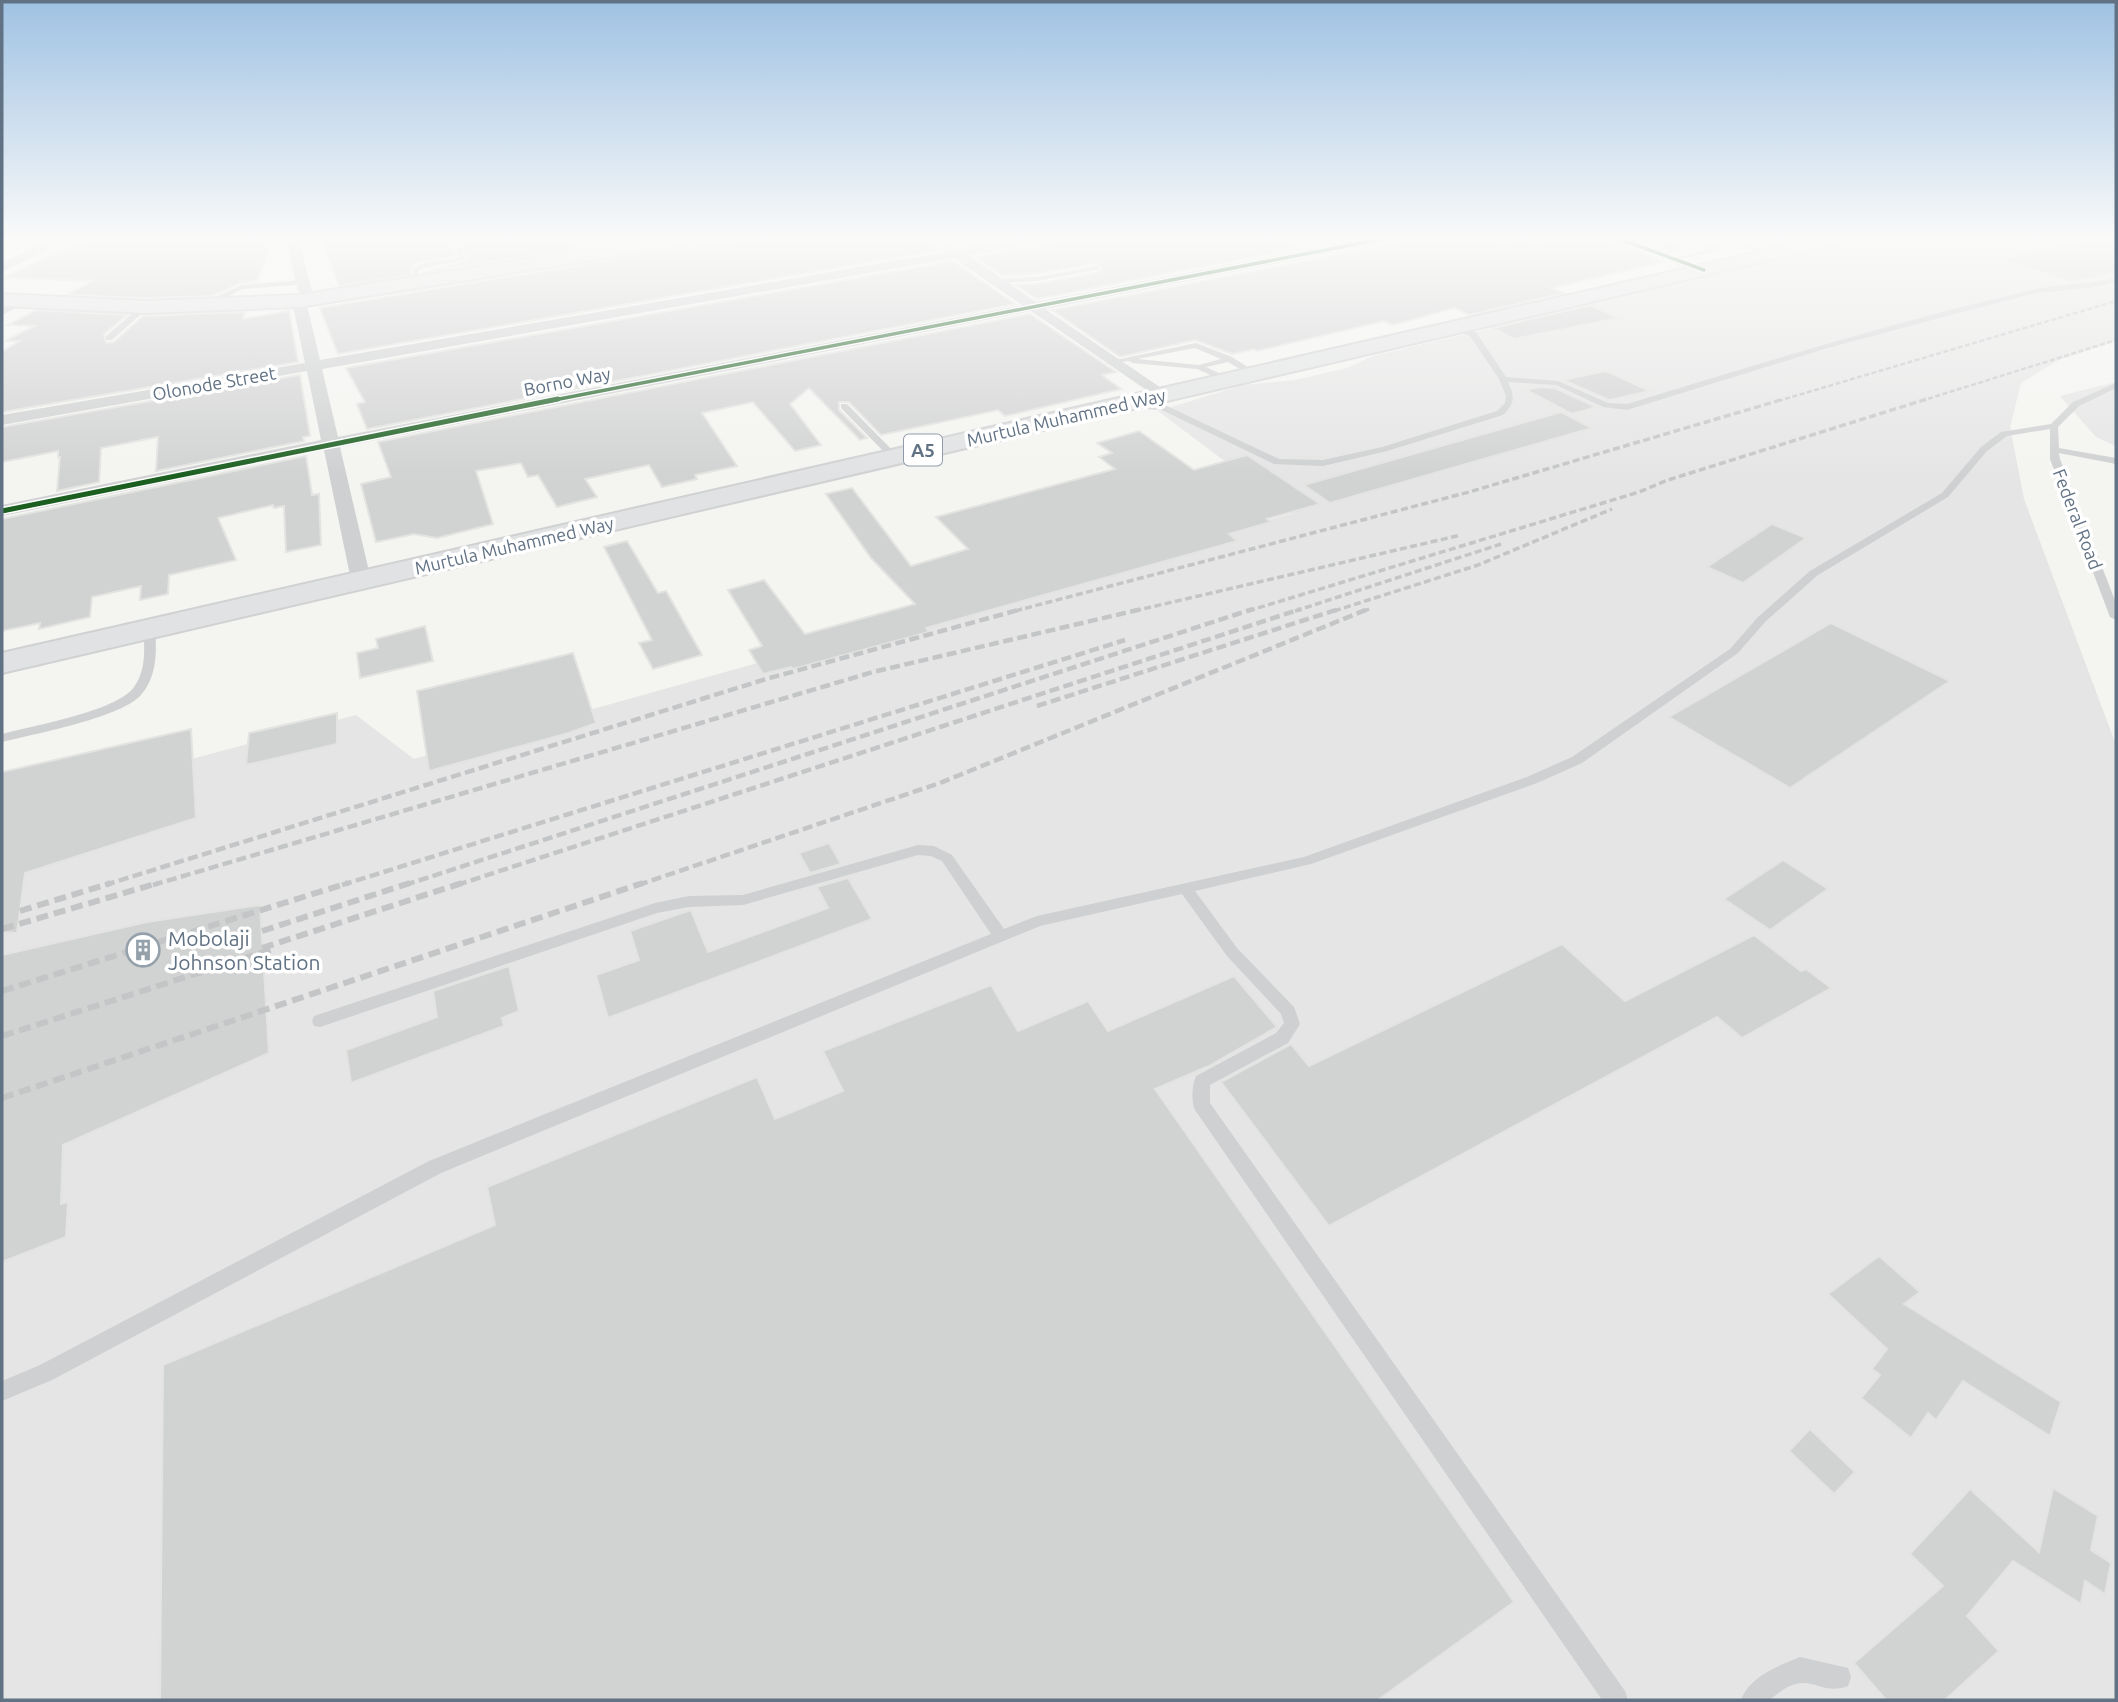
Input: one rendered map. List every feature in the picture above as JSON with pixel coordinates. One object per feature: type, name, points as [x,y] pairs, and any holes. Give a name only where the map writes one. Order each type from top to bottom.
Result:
[{"type":"main road","name":"Murtula Muhammed Way","points":[[2,663],[1161,395],[1228,369],[1254,373],[1492,317]]},
{"type":"street","points":[[305,317],[311,366],[332,443],[361,580]]},
{"type":"street","name":"Olonode Street","points":[[2,420],[590,317]]},
{"type":"street","name":"Borno Way","points":[[2,511],[332,443],[987,317]]},
{"type":"street","points":[[1050,317],[1161,395]]},
{"type":"lane","points":[[109,338],[132,317]]},
{"type":"lane","points":[[1503,379],[1558,383],[1606,405],[1627,407],[1788,356],[1931,317]]},
{"type":"lane","points":[[1118,404],[1164,408],[1277,461],[1322,463],[1384,449],[1500,413],[1509,404],[1510,396],[1503,379],[1473,334],[1457,327]]},
{"type":"lane","points":[[1115,361],[1196,345],[1228,369]]},
{"type":"lane","points":[[1115,361],[1228,369]]},
{"type":"lane","points":[[1199,367],[1228,369]]},
{"type":"lane","points":[[2,1391],[45,1373],[435,1167],[1037,921],[1306,860],[1532,780],[1577,760],[1734,651],[1762,619],[1814,573],[1945,495],[1984,449],[2004,434],[2054,426],[2076,404],[2116,385]]},
{"type":"lane","points":[[844,407],[894,457]]},
{"type":"lane","name":"Federal Road","points":[[2054,426],[2056,454],[2116,617]]},
{"type":"lane","points":[[2056,454],[2116,461]]},
{"type":"lane","points":[[2,738],[101,711],[134,696],[149,668],[152,649],[149,629]]},
{"type":"lane","points":[[320,1021],[674,902],[695,899],[717,902],[743,900],[918,850],[934,850],[947,858],[1001,936]]},
{"type":"lane","points":[[1186,889],[1232,952],[1284,1004],[1292,1024],[1282,1038],[1202,1081],[1200,1105],[1616,1700]]},
{"type":"lane","points":[[1753,1700],[1773,1681],[1800,1669],[1839,1677]]},
{"type":"shaded area","points":[[1536,317],[2116,317],[2116,341],[2059,360],[2021,383],[2010,427],[2024,499],[2116,745],[2116,1700],[2,1700],[2,810],[356,715],[414,759],[1294,513],[1158,411],[1243,385],[1295,380],[1347,368],[1373,356]]},
{"type":"shaded area","points":[[2116,382],[2116,446],[2096,437],[2060,396]]},
{"type":"building","points":[[22,317],[124,317],[104,334],[106,343],[114,342],[141,317],[290,317],[298,362],[2,412],[2,352],[19,341],[5,341],[34,326],[8,325]]},
{"type":"building","points":[[324,317],[550,317],[338,354]]},
{"type":"building","points":[[633,317],[945,317],[367,429],[357,404],[365,402],[346,368]]},
{"type":"building","points":[[1013,317],[1035,317],[1116,372],[1102,375],[1121,389],[1005,416],[998,410],[881,435],[849,402],[839,402],[839,410],[867,438],[860,440],[809,388],[790,404],[821,445],[795,451],[753,402],[702,413],[737,466],[695,475],[697,479],[662,487],[649,465],[585,479],[597,497],[557,507],[538,475],[528,477],[521,463],[476,471],[493,524],[437,538],[414,534],[376,542],[361,484],[391,477],[378,442]]},
{"type":"building","points":[[1063,317],[1420,317],[1393,325],[1384,321],[1257,351],[1254,349],[1232,354],[1195,340],[1120,357]]},
{"type":"building","points":[[1538,317],[1619,318],[1514,339],[1493,328]]},
{"type":"building","points":[[1606,371],[1650,391],[1609,400],[1563,380]]},
{"type":"building","points":[[300,375],[310,436],[303,437],[304,441],[156,471],[158,437],[101,448],[99,482],[57,491],[60,457],[58,451],[2,462],[2,427]]},
{"type":"building","points":[[1555,388],[1596,407],[1572,414],[1526,390]]},
{"type":"building","points":[[1561,412],[1592,428],[1330,503],[1304,485]]},
{"type":"building","points":[[1139,431],[1194,470],[1247,455],[1320,504],[1267,519],[1271,522],[1229,534],[1237,541],[926,628],[929,632],[793,669],[791,667],[763,674],[749,650],[762,646],[728,590],[764,580],[805,634],[915,604],[871,558],[826,494],[852,488],[911,566],[968,549],[936,517],[1115,469],[1099,457],[1112,453],[1097,443]]},
{"type":"building","points":[[306,456],[312,495],[319,494],[321,545],[286,552],[284,506],[274,508],[273,505],[218,518],[236,560],[169,575],[168,594],[140,600],[141,586],[92,597],[90,617],[39,629],[40,623],[2,631],[2,519]]},
{"type":"building","points":[[1772,524],[1806,538],[1743,583],[1707,567]]},
{"type":"building","points":[[627,541],[658,593],[666,591],[702,655],[653,669],[639,643],[652,640],[604,547]]},
{"type":"building","points":[[1831,623],[1950,681],[1790,788],[1669,717]]},
{"type":"building","points":[[425,626],[433,661],[360,678],[357,653],[378,648],[376,639]]},
{"type":"building","points":[[573,653],[596,723],[569,733],[429,771],[417,691]]},
{"type":"building","points":[[337,713],[337,744],[246,765],[249,733]]},
{"type":"building","points":[[191,729],[196,818],[25,873],[17,933],[2,932],[2,772]]},
{"type":"building","points":[[829,843],[841,864],[810,873],[799,853]]},
{"type":"building","points":[[1783,860],[1828,889],[1770,930],[1724,899]]},
{"type":"building","points":[[848,878],[872,919],[608,1018],[596,975],[639,960],[630,931],[691,910],[708,952],[828,908],[817,887]]},
{"type":"building","name":"Mobolaji Johnson Station","points":[[260,905],[269,1053],[63,1145],[61,1204],[68,1202],[66,1237],[2,1262],[2,955],[147,922]]},
{"type":"building","points":[[1754,935],[1801,971],[1806,969],[1831,988],[1742,1038],[1717,1017],[1329,1226],[1221,1082],[1291,1044],[1309,1066],[1562,944],[1625,1001]]},
{"type":"building","points":[[509,966],[519,1011],[502,1018],[504,1026],[351,1083],[346,1050],[437,1017],[433,991]]},
{"type":"building","points":[[1234,976],[1277,1027],[1209,1066],[1155,1089],[1514,1602],[1378,1700],[160,1700],[163,1365],[495,1225],[487,1187],[757,1077],[775,1119],[843,1091],[823,1051],[991,985],[1018,1031],[1088,1001],[1108,1031]]},
{"type":"building","points":[[1879,1256],[1920,1292],[1904,1304],[2061,1402],[2050,1436],[1963,1381],[1936,1420],[1928,1413],[1911,1438],[1861,1398],[1880,1375],[1872,1369],[1887,1349],[1828,1294]]},
{"type":"building","points":[[1810,1429],[1855,1472],[1834,1494],[1789,1451]]},
{"type":"building","points":[[2053,1488],[2098,1516],[2091,1550],[2111,1563],[2105,1594],[2085,1581],[2081,1604],[2013,1561],[1967,1616],[1999,1651],[1945,1700],[1886,1700],[1854,1663],[1943,1586],[1910,1554],[1970,1489],[2039,1552]]},
{"type":"railway","points":[[1778,401],[2060,317]]},
{"type":"railway","points":[[1921,401],[2116,340]]},
{"type":"railway","points":[[1015,611],[1469,492],[1784,399]]},
{"type":"railway","points":[[1248,611],[1639,492],[1668,480],[1927,399]]},
{"type":"railway","points":[[1334,611],[1478,565],[1612,509]]},
{"type":"railway","points":[[1134,611],[1461,535]]},
{"type":"railway","points":[[1295,611],[1501,544]]},
{"type":"railway","points":[[105,885],[766,679],[1022,609]]},
{"type":"railway","points":[[153,885],[873,672],[1142,609]]},
{"type":"railway","points":[[405,885],[1253,609]]},
{"type":"railway","points":[[457,885],[1301,609]]},
{"type":"railway","points":[[1037,706],[1339,609]]},
{"type":"railway","points":[[638,885],[940,783],[1368,609]]},
{"type":"railway","points":[[1364,611],[1369,609]]},
{"type":"railway","points":[[342,885],[1125,640]]},
{"type":"railway","points":[[20,911],[111,883]]},
{"type":"railway","points":[[2,929],[158,883]]},
{"type":"railway","points":[[2,991],[348,883]]},
{"type":"railway","points":[[262,931],[410,883]]},
{"type":"railway","points":[[262,948],[462,883]]},
{"type":"railway","points":[[2,1098],[643,883]]},
{"type":"railway","points":[[2,1036],[273,949]]},
{"type":"cycle path","points":[[2,511],[332,443],[978,317]]},
{"type":"place","name":"Mobolaji Johnson Station","points":[[143,950]]}]
